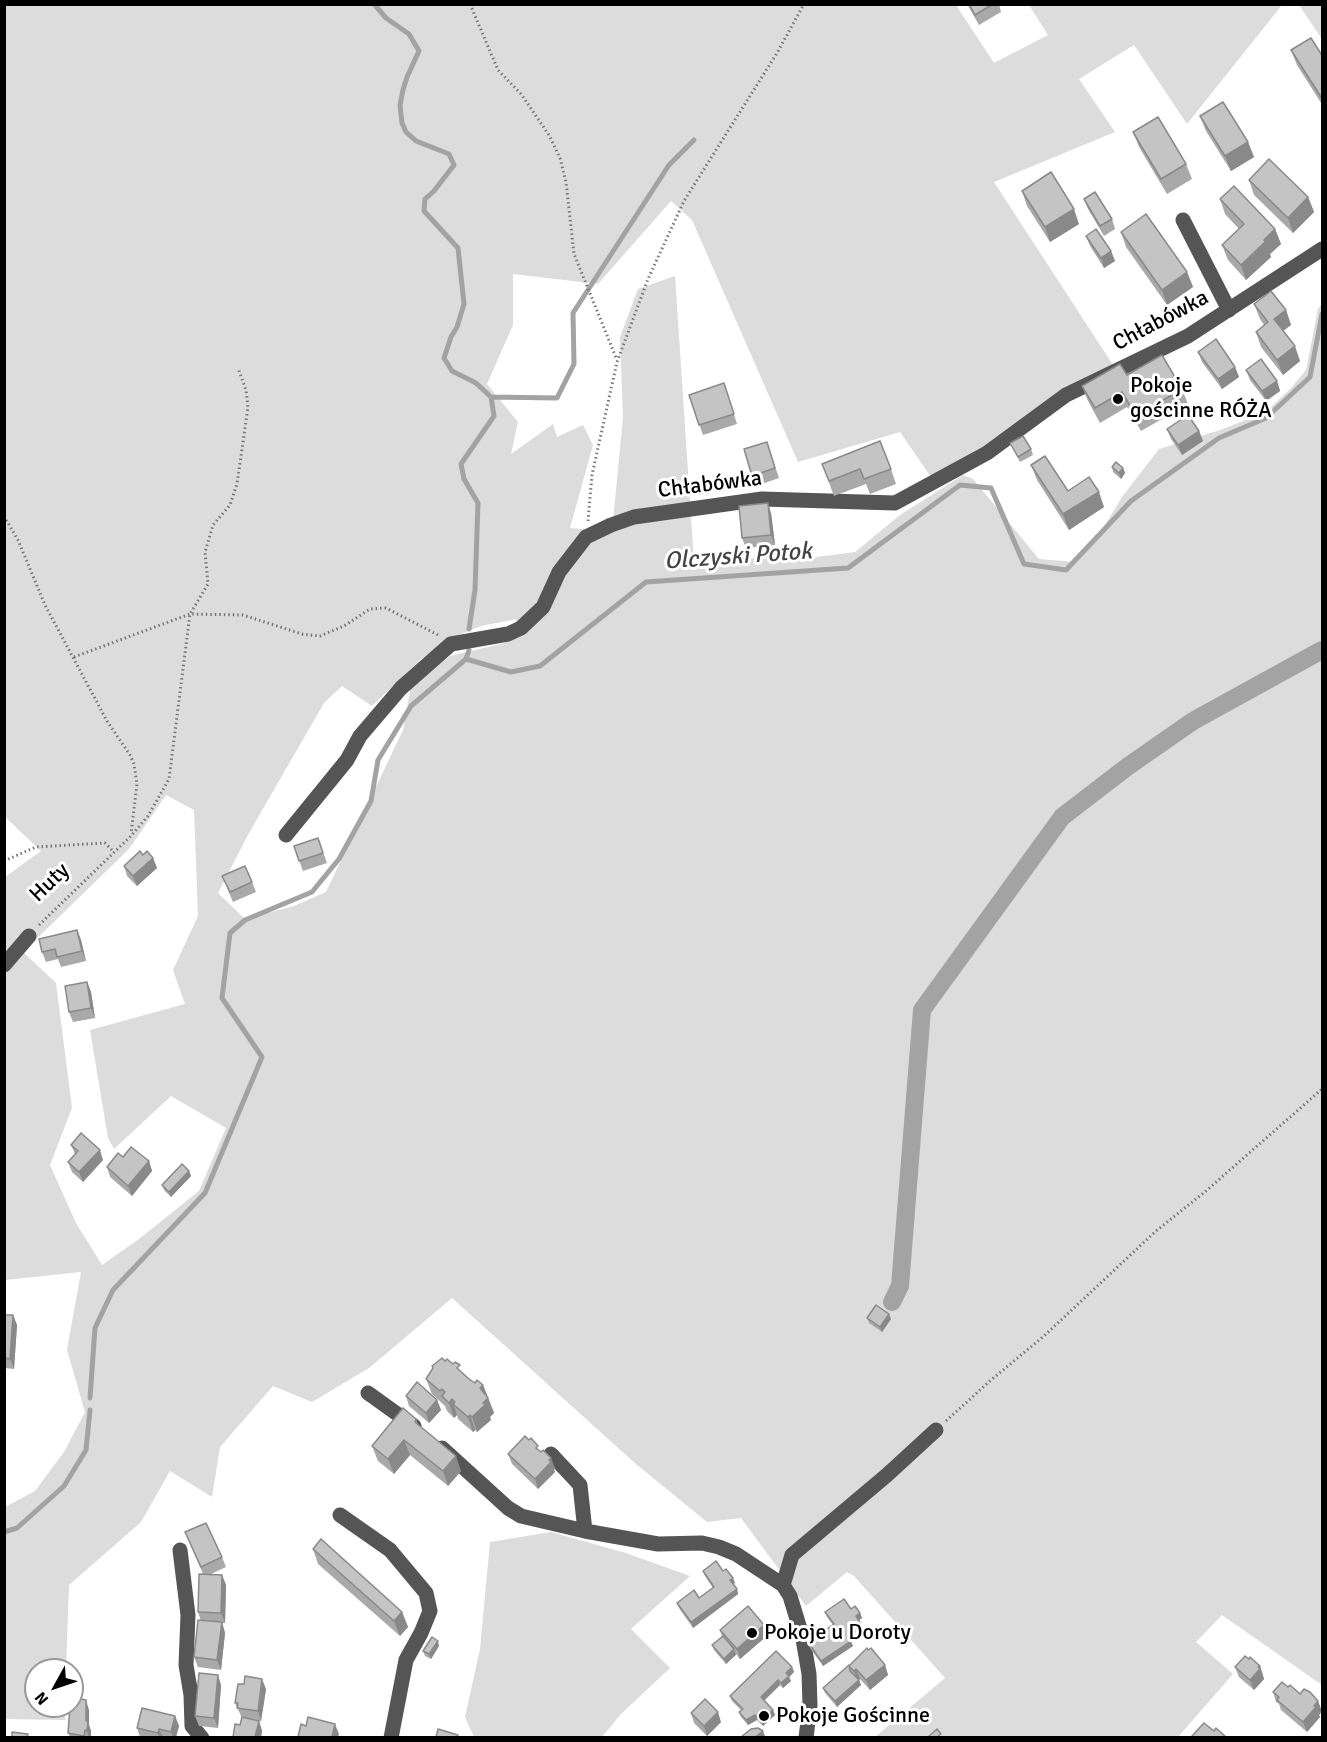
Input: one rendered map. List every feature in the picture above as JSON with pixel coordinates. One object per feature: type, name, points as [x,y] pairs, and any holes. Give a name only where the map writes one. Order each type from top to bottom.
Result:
[{"type":"street","name":"Chłabówka","points":[[1183,220],[1229,309]]},
{"type":"street","name":"Chłabówka","points":[[451,644],[508,634],[521,628],[543,607],[559,572],[586,537],[611,525],[634,518],[762,499],[895,503],[987,453],[1066,394],[1188,336],[1323,249]]},
{"type":"street","points":[[286,835],[347,760],[360,736],[401,688],[451,644]]},
{"type":"street","name":"Huty","points":[[4,965],[28,936]]},
{"type":"street","points":[[368,1393],[446,1451],[508,1508],[521,1516],[585,1531],[658,1544],[702,1543],[720,1547],[736,1554],[783,1586],[790,1596],[803,1639],[809,1674],[810,1705],[806,1737]]},
{"type":"street","points":[[783,1586],[792,1555],[887,1475],[936,1430]]},
{"type":"street","points":[[551,1454],[580,1485],[585,1531]]},
{"type":"street","points":[[340,1515],[390,1550],[426,1593],[430,1611],[406,1660],[392,1737]]},
{"type":"street","points":[[180,1550],[188,1615],[186,1665],[191,1695],[192,1726],[202,1737]]},
{"type":"path","points":[[470,4],[498,70],[521,94],[538,118],[560,158],[566,182],[574,254],[617,362]]},
{"type":"path","points":[[586,537],[592,475],[617,362],[648,279],[684,201],[766,71],[804,4]]},
{"type":"path","points":[[190,614],[208,584],[205,552],[213,525],[230,505],[237,484],[248,407],[246,390],[238,368]]},
{"type":"path","points":[[4,516],[18,540],[45,605],[107,722],[134,764],[138,784],[131,836]]},
{"type":"path","points":[[74,657],[190,614],[243,615],[302,634],[320,636],[344,626],[370,609],[386,608],[433,631],[451,644]]},
{"type":"path","name":"Huty","points":[[28,936],[131,836],[148,816],[169,779],[190,614]]},
{"type":"path","points":[[4,861],[36,847],[105,843],[114,852]]},
{"type":"path","points":[[936,1430],[1044,1336],[1156,1231],[1206,1191],[1323,1089]]},
{"type":"shaded area","points":[[5,5],[956,5],[994,63],[1048,35],[1029,5],[1282,5],[1187,124],[1134,45],[1079,79],[1115,132],[994,182],[1113,365],[991,447],[931,477],[900,432],[798,462],[692,220],[671,201],[598,284],[513,274],[513,325],[487,384],[518,422],[511,454],[553,424],[557,437],[583,425],[593,445],[570,528],[612,531],[623,418],[620,337],[638,289],[675,276],[694,562],[736,558],[809,558],[855,552],[900,515],[963,475],[973,479],[1039,559],[1075,562],[1099,535],[1122,497],[1159,449],[1220,430],[1266,412],[1290,389],[1306,370],[1318,309],[1322,303],[1322,1685],[1222,1615],[1196,1642],[1233,1674],[1178,1737],[875,1737],[945,1678],[854,1576],[847,1572],[806,1606],[741,1518],[707,1522],[636,1464],[452,1298],[369,1368],[312,1402],[273,1386],[220,1447],[212,1497],[170,1471],[141,1522],[69,1585],[66,1658],[24,1658],[24,1718],[65,1718],[65,1720],[5,1719],[5,1507],[35,1491],[64,1452],[85,1412],[67,1350],[81,1272],[5,1280],[5,974],[23,952],[5,957],[5,877],[41,851],[4,816]],"holes":[[[517,619],[505,643],[450,656],[411,686],[403,730],[326,892],[294,906],[245,919],[218,893],[249,833],[324,703],[342,686],[372,706],[420,660],[449,639],[481,626]],[[166,795],[194,810],[198,916],[173,970],[185,1004],[90,1030],[108,1138],[114,1149],[171,1096],[226,1128],[199,1191],[102,1265],[76,1223],[50,1165],[72,1108],[56,983],[23,952],[129,849]]]},
{"type":"shaded area","points":[[1299,5],[1322,5],[1322,39]]},
{"type":"shaded area","points":[[551,1532],[626,1553],[690,1576],[631,1629],[670,1668],[621,1714],[602,1737],[474,1737],[465,1717],[480,1649],[490,1542]]},
{"type":"building","points":[[969,4],[993,4],[975,15]]},
{"type":"building","points":[[1311,38],[1323,57],[1323,100],[1291,50]]},
{"type":"building","points":[[1223,102],[1248,142],[1225,156],[1200,116]]},
{"type":"building","points":[[1158,117],[1186,164],[1161,179],[1133,132]]},
{"type":"building","points":[[1269,159],[1308,197],[1288,218],[1249,180]]},
{"type":"building","points":[[1051,172],[1074,209],[1045,227],[1022,191]]},
{"type":"building","points":[[1234,186],[1275,229],[1241,265],[1222,245],[1244,224],[1220,199]]},
{"type":"building","points":[[1095,192],[1112,219],[1100,226],[1084,199]]},
{"type":"building","points":[[1146,214],[1187,272],[1162,290],[1121,232]]},
{"type":"building","points":[[1096,229],[1111,251],[1101,258],[1086,236]]},
{"type":"building","points":[[1271,291],[1286,310],[1274,319],[1295,346],[1277,360],[1256,332],[1268,322],[1254,304]]},
{"type":"building","points":[[1216,339],[1235,367],[1218,379],[1198,352]]},
{"type":"building","points":[[1162,355],[1182,389],[1136,416],[1122,392],[1095,408],[1082,386],[1120,364],[1127,375]]},
{"type":"building","points":[[1261,359],[1277,381],[1262,391],[1246,370]]},
{"type":"building","points":[[724,383],[734,414],[699,425],[689,395]]},
{"type":"building","points":[[1188,415],[1199,431],[1178,445],[1167,429]]},
{"type":"building","points":[[1023,436],[1031,449],[1018,457],[1010,443]]},
{"type":"building","points":[[880,441],[891,469],[864,479],[860,469],[829,481],[822,464]]},
{"type":"building","points":[[767,442],[775,468],[752,476],[744,449]]},
{"type":"building","points":[[1045,456],[1068,491],[1089,477],[1099,492],[1063,514],[1031,465]]},
{"type":"building","points":[[1116,462],[1123,468],[1119,473],[1112,467]]},
{"type":"building","points":[[768,503],[771,535],[742,538],[739,506]]},
{"type":"building","points":[[318,838],[323,853],[299,861],[294,846]]},
{"type":"building","points":[[140,851],[143,855],[147,851],[153,858],[133,876],[124,866]]},
{"type":"building","points":[[245,866],[252,882],[230,892],[222,876]]},
{"type":"building","points":[[77,930],[82,951],[57,957],[55,949],[42,952],[39,939]]},
{"type":"building","points":[[87,982],[91,1008],[69,1012],[65,986]]},
{"type":"building","points":[[81,1133],[100,1150],[79,1172],[68,1162],[78,1151],[71,1145]]},
{"type":"building","points":[[131,1147],[149,1161],[128,1186],[107,1167],[118,1153],[123,1157]]},
{"type":"building","points":[[182,1164],[189,1171],[169,1192],[162,1185]]},
{"type":"building","points":[[876,1305],[889,1314],[880,1327],[867,1318]]},
{"type":"building","points":[[4,1315],[13,1315],[10,1359],[4,1358]]},
{"type":"building","points":[[442,1358],[460,1365],[457,1368],[469,1379],[475,1383],[477,1380],[483,1385],[480,1388],[488,1398],[483,1403],[485,1405],[472,1417],[470,1415],[468,1417],[453,1404],[455,1402],[452,1399],[449,1403],[442,1396],[445,1392],[442,1389],[440,1391],[426,1379],[432,1366]]},
{"type":"building","points":[[417,1382],[437,1400],[426,1413],[406,1396]]},
{"type":"building","points":[[403,1408],[416,1419],[415,1422],[456,1456],[443,1471],[404,1440],[388,1459],[372,1446]]},
{"type":"building","points":[[525,1436],[529,1440],[531,1438],[538,1446],[536,1448],[541,1452],[543,1450],[551,1458],[549,1460],[551,1462],[535,1479],[508,1454]]},
{"type":"building","points":[[206,1523],[222,1557],[201,1567],[185,1532]]},
{"type":"building","points":[[321,1539],[402,1612],[394,1621],[313,1549]]},
{"type":"building","points":[[716,1561],[723,1571],[726,1569],[733,1578],[730,1580],[737,1589],[691,1622],[677,1603],[694,1590],[699,1598],[714,1587],[703,1571]]},
{"type":"building","points":[[199,1574],[222,1575],[221,1613],[198,1612]]},
{"type":"building","points":[[844,1599],[851,1609],[855,1606],[860,1613],[856,1616],[862,1626],[848,1636],[851,1641],[821,1661],[808,1642],[834,1624],[825,1612]]},
{"type":"building","points":[[748,1606],[764,1625],[737,1649],[720,1630]]},
{"type":"building","points":[[198,1620],[222,1622],[217,1660],[194,1657]]},
{"type":"building","points":[[723,1636],[734,1649],[724,1659],[712,1645]]},
{"type":"building","points":[[432,1637],[438,1641],[429,1654],[423,1651]]},
{"type":"building","points":[[867,1648],[868,1650],[871,1648],[885,1665],[866,1680],[856,1669],[854,1671],[849,1666]]},
{"type":"building","points":[[776,1651],[792,1667],[786,1673],[789,1676],[781,1683],[778,1680],[761,1697],[773,1710],[761,1721],[755,1715],[746,1720],[739,1712],[743,1709],[730,1696]]},
{"type":"building","points":[[1245,1656],[1249,1659],[1250,1657],[1260,1666],[1250,1680],[1235,1667]]},
{"type":"building","points":[[849,1665],[850,1671],[859,1680],[835,1701],[823,1688]]},
{"type":"building","points":[[199,1673],[218,1675],[214,1718],[195,1716]]},
{"type":"building","points":[[245,1676],[262,1679],[258,1711],[237,1708],[238,1703],[235,1703],[238,1684],[244,1684]]},
{"type":"building","points":[[1282,1682],[1288,1687],[1290,1685],[1300,1694],[1304,1689],[1310,1692],[1318,1701],[1314,1706],[1316,1707],[1303,1722],[1277,1700],[1279,1697],[1273,1692]]},
{"type":"building","points":[[705,1699],[718,1712],[704,1726],[691,1713]]},
{"type":"building","points":[[84,1700],[86,1700],[87,1731],[85,1730],[84,1736],[68,1733],[69,1718],[84,1718]]},
{"type":"building","points":[[142,1708],[175,1716],[171,1732],[159,1729],[158,1733],[137,1728]]},
{"type":"building","points":[[242,1717],[259,1721],[255,1737],[233,1737],[235,1724],[240,1725]]},
{"type":"building","points":[[308,1717],[335,1724],[332,1737],[298,1737],[301,1724],[306,1726]]},
{"type":"building","points":[[1204,1723],[1214,1731],[1216,1728],[1226,1737],[1191,1737]]},
{"type":"building","points":[[758,1728],[763,1731],[755,1737],[741,1737],[751,1729]]},
{"type":"building","points":[[438,1729],[458,1735],[457,1737],[436,1737]]},
{"type":"building","points":[[937,1729],[941,1734],[937,1737],[928,1737]]},
{"type":"building","points":[[12,1732],[28,1734],[27,1737],[12,1737]]},
{"type":"waterway","points":[[374,4],[386,18],[409,34],[419,51],[407,77],[400,105],[402,123],[406,132],[416,141],[449,154],[454,165],[425,199],[424,211],[458,248],[464,304],[444,358],[452,371],[476,383],[491,397],[494,416],[461,464],[464,479],[478,503],[475,590],[469,629]]},
{"type":"waterway","points":[[491,397],[557,398],[574,364],[573,313],[669,165],[694,140]]},
{"type":"waterway","name":"Olczyski Potok","points":[[90,1398],[95,1328],[113,1290],[205,1193],[262,1057],[222,998],[230,933],[245,920],[312,892],[339,859],[371,801],[378,760],[411,706],[466,659],[511,672],[540,666],[646,582],[848,568],[960,485],[991,488],[1024,564],[1066,570],[1131,501],[1219,438],[1266,418],[1310,377],[1322,314]]},
{"type":"waterway","points":[[466,659],[469,650]]},
{"type":"waterway","points":[[892,1302],[900,1286],[922,1010],[1062,817],[1127,767],[1193,721],[1322,650]]},
{"type":"waterway","name":"Olczyski Potok","points":[[4,1532],[17,1528],[64,1486],[86,1450],[90,1410]]},
{"type":"place","name":"Pokoje gościnne RÓŻA","points":[[1118,399]]},
{"type":"place","name":"Pokoje u Doroty","points":[[752,1633]]},
{"type":"place","name":"Pokoje Gościnne","points":[[764,1716]]}]
